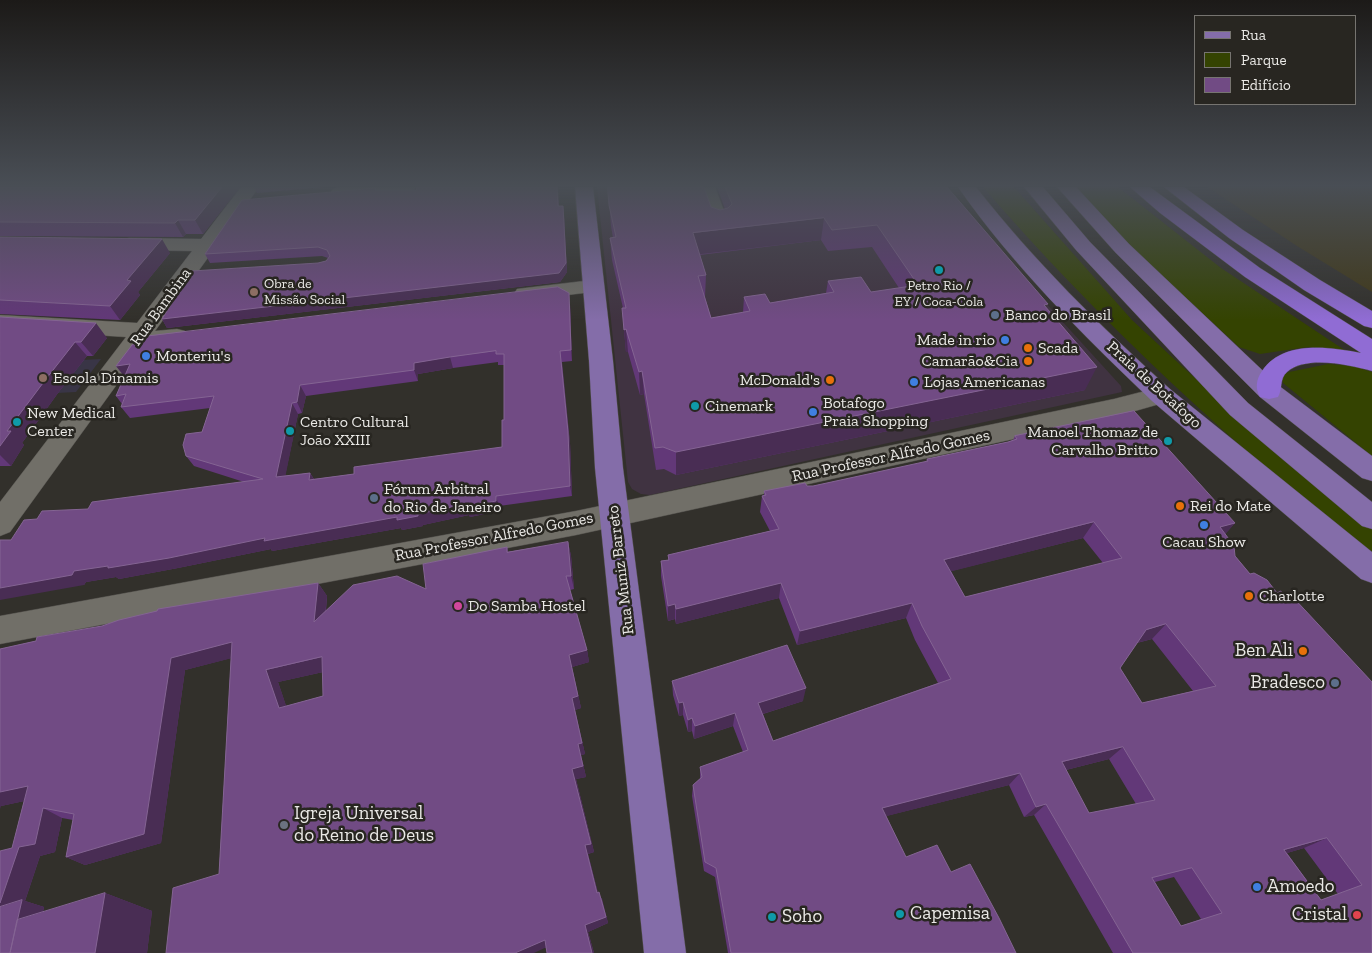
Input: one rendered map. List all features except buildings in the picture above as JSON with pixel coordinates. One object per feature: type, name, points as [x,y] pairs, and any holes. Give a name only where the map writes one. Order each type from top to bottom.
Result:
[{"type":"highway","points":[[1196,231],[1268,284],[1372,350]]},
{"type":"highway","points":[[1233,231],[1312,285],[1372,322]]},
{"type":"highway","points":[[1269,391],[1270,376],[1278,366],[1302,356],[1343,356],[1372,363]]},
{"type":"main road","name":"Rua Muniz Barreto","points":[[588,231],[615,513],[664,953]]},
{"type":"main road","name":"Praia de Botafogo","points":[[1002,231],[1021,256],[1161,395],[1369,570]]},
{"type":"main road","points":[[1071,231],[1239,409],[1372,518]]},
{"type":"main road","points":[[1107,231],[1135,262],[1269,391],[1372,471]]},
{"type":"main road","points":[[1289,408],[1314,440],[1372,494]]},
{"type":"street","name":"Rua Bambina","points":[[0,524],[206,244],[217,231]]},
{"type":"street","points":[[110,244],[206,244]]},
{"type":"street","points":[[186,272],[213,271]]},
{"type":"street","points":[[506,296],[594,286]]},
{"type":"street","points":[[0,322],[140,336],[194,334]]},
{"type":"street","name":"Rua Professor Alfredo Gomes","points":[[0,630],[566,525],[615,513],[717,494],[1114,408],[1161,395]]},
{"type":"shaded area","points":[[602,231],[986,231],[1051,309],[1121,386],[1122,392],[650,495],[641,494],[632,489],[628,482]]},
{"type":"shaded area","name":"Escola Dínamis","points":[[101,359],[76,392],[0,396],[0,364]]},
{"type":"green space","points":[[1023,231],[1053,231],[1132,320],[1252,431],[1372,528],[1372,557],[1269,471],[1169,381]]},
{"type":"green space","points":[[1117,231],[1175,231],[1221,268],[1346,351],[1308,347],[1260,354],[1239,347]]},
{"type":"green space","points":[[1328,364],[1352,366],[1372,372],[1372,456],[1283,383],[1282,379],[1289,372]]},
{"type":"sand","points":[[1275,231],[1372,231],[1372,292]]},
{"type":"place","name":"Petro Rio / EY / Coca-Cola","points":[[939,270]]},
{"type":"place","name":"Obra de Missão Social","points":[[254,292]]},
{"type":"place","name":"Banco do Brasil","points":[[995,315]]},
{"type":"place","name":"Made in rio","points":[[1005,340]]},
{"type":"place","name":"Scada","points":[[1028,348]]},
{"type":"place","name":"Monteriu's","points":[[146,356]]},
{"type":"place","name":"Camarão&Cia","points":[[1028,361]]},
{"type":"place","name":"Escola Dínamis","points":[[43,378]]},
{"type":"place","name":"McDonald's","points":[[830,380]]},
{"type":"place","name":"Lojas Americanas","points":[[914,382]]},
{"type":"place","name":"Cinemark","points":[[695,406]]},
{"type":"place","name":"Botafogo Praia Shopping","points":[[813,412]]},
{"type":"place","name":"New Medical Center","points":[[17,422]]},
{"type":"place","name":"Centro Cultural João XXIII","points":[[290,431]]},
{"type":"place","name":"Manoel Thomaz de Carvalho Britto","points":[[1168,441]]},
{"type":"place","name":"Fórum Arbitral do Rio de Janeiro","points":[[374,498]]},
{"type":"place","name":"Rei do Mate","points":[[1180,506]]},
{"type":"place","name":"Cacau Show","points":[[1204,525]]},
{"type":"place","name":"Charlotte","points":[[1249,596]]},
{"type":"place","name":"Do Samba Hostel","points":[[458,606]]},
{"type":"place","name":"Ben Ali","points":[[1303,651]]},
{"type":"place","name":"Bradesco","points":[[1335,683]]},
{"type":"place","name":"Igreja Universal do Reino de Deus","points":[[284,825]]},
{"type":"place","name":"Amoedo","points":[[1257,887]]},
{"type":"place","name":"Capemisa","points":[[900,914]]},
{"type":"place","name":"Cristal","points":[[1357,915]]},
{"type":"place","name":"Soho","points":[[772,917]]}]
